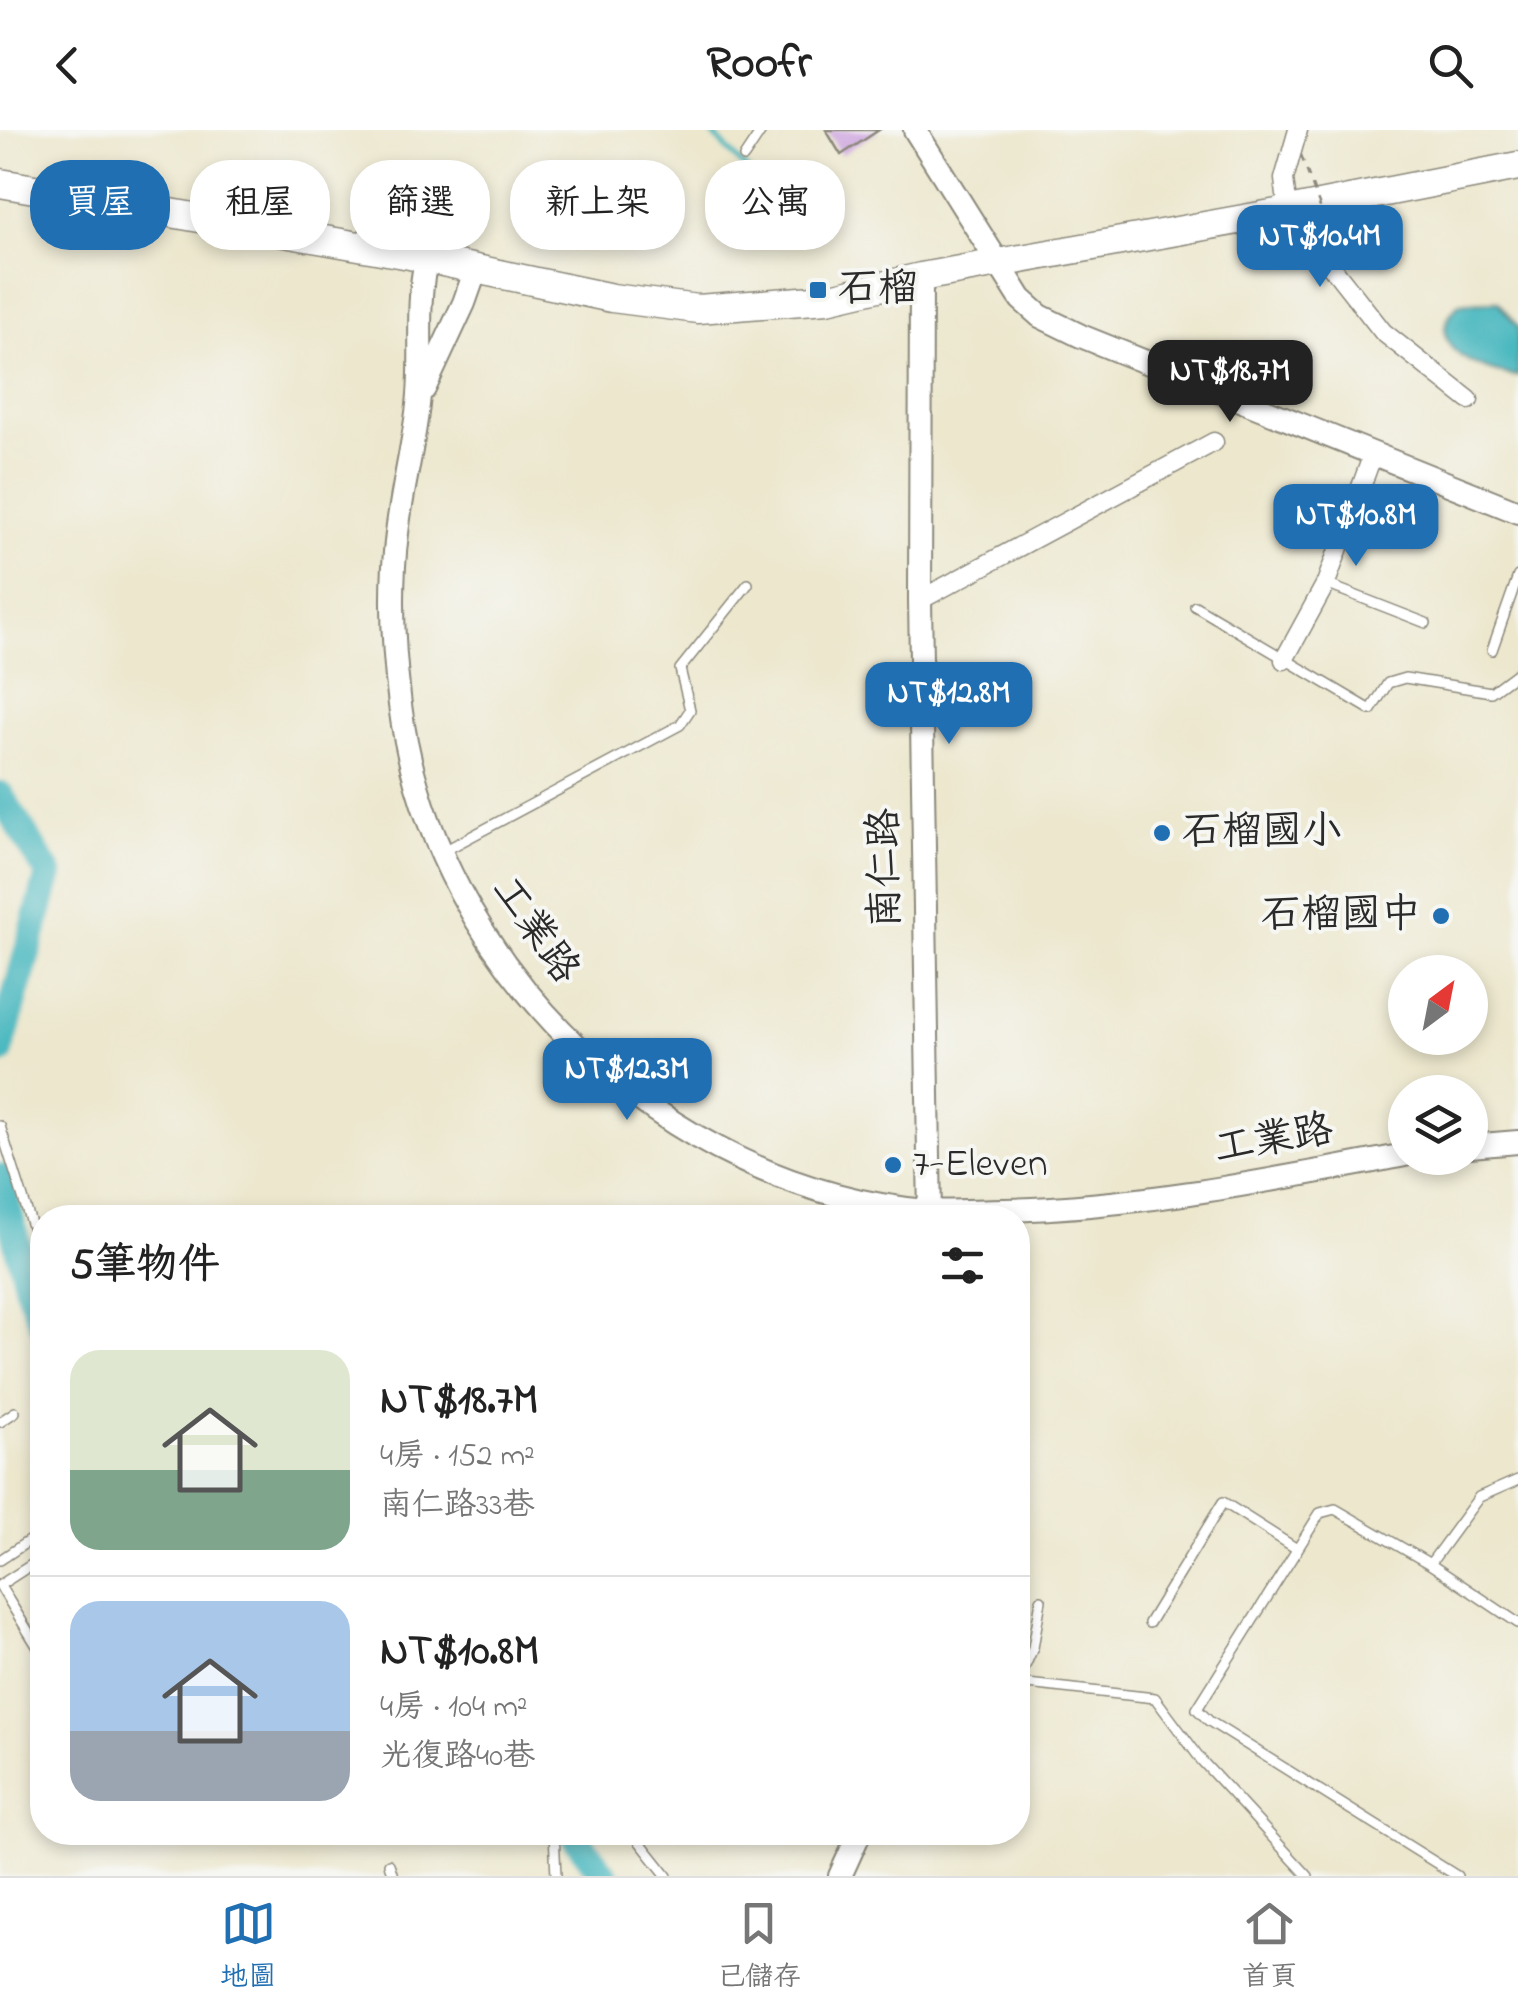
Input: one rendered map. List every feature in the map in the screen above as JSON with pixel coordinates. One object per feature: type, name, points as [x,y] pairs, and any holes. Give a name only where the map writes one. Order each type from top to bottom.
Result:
[{"type":"main road","points":[[373,250],[612,298],[698,309],[742,308],[827,299],[921,277],[1518,166]]},
{"type":"main road","points":[[0,183],[350,246]]},
{"type":"street","points":[[915,130],[997,264],[1040,316],[1080,336],[1518,512]]},
{"type":"street","points":[[1298,130],[1284,179],[1288,211],[1383,332],[1469,400]]},
{"type":"street","name":"工業路","points":[[418,258],[419,402],[396,534],[394,610],[400,706],[414,770],[442,852],[493,947],[536,1004],[586,1055],[644,1102],[709,1143],[780,1175],[887,1205]]},
{"type":"street","name":"工業路","points":[[419,402],[476,269]]},
{"type":"street","name":"南仁路","points":[[921,277],[920,600],[930,1205]]},
{"type":"street","points":[[920,600],[1214,442]]},
{"type":"street","points":[[1284,660],[1326,583],[1373,454]]},
{"type":"street","points":[[1488,1144],[1518,1142]]},
{"type":"street","name":"工業路","points":[[1030,1209],[1198,1194],[1388,1158]]},
{"type":"street","points":[[840,1876],[854,1845]]},
{"type":"lane","points":[[744,157],[762,130]]},
{"type":"lane","points":[[414,250],[418,258]]},
{"type":"lane","points":[[1492,650],[1518,576]]},
{"type":"lane","points":[[1326,583],[1426,623]]},
{"type":"lane","points":[[442,852],[680,725],[690,710],[680,669],[748,584]]},
{"type":"lane","points":[[1195,606],[1370,710],[1388,683],[1405,678],[1491,692],[1518,672]]},
{"type":"lane","points":[[0,1126],[30,1220]]},
{"type":"lane","points":[[0,1422],[16,1412]]},
{"type":"lane","points":[[1430,1564],[1479,1497],[1518,1480]]},
{"type":"lane","points":[[1149,1622],[1223,1502],[1297,1550]]},
{"type":"lane","points":[[1457,1876],[1209,1722],[1197,1709],[1320,1513],[1335,1509],[1430,1564],[1518,1623]]},
{"type":"lane","points":[[0,1560],[30,1540]]},
{"type":"lane","points":[[30,1566],[0,1586],[30,1635]]},
{"type":"lane","points":[[1030,1655],[1042,1600]]},
{"type":"lane","points":[[1030,1683],[1155,1698],[1202,1761],[1308,1876]]},
{"type":"lane","points":[[555,1845],[556,1876]]},
{"type":"lane","points":[[642,1845],[667,1876]]},
{"type":"lane","points":[[389,1864],[394,1876]]},
{"type":"path","points":[[1301,156],[1336,251]]},
{"type":"water","points":[[1497,301],[1518,327],[1518,376],[1488,369],[1459,355],[1445,333],[1448,319],[1459,304]]},
{"type":"building","points":[[826,130],[879,130],[841,155]]},
{"type":"waterway","points":[[709,130],[737,160]]},
{"type":"waterway","points":[[0,795],[49,874],[0,1051]]},
{"type":"waterway","points":[[0,1177],[30,1292]]},
{"type":"waterway","points":[[582,1845],[605,1876]]},
{"type":"place","name":"石榴","points":[[818,290]]},
{"type":"place","name":"石榴國小","points":[[1162,833]]},
{"type":"place","name":"石榴國中","points":[[1441,916]]},
{"type":"place","name":"7-Eleven","points":[[893,1165]]}]
